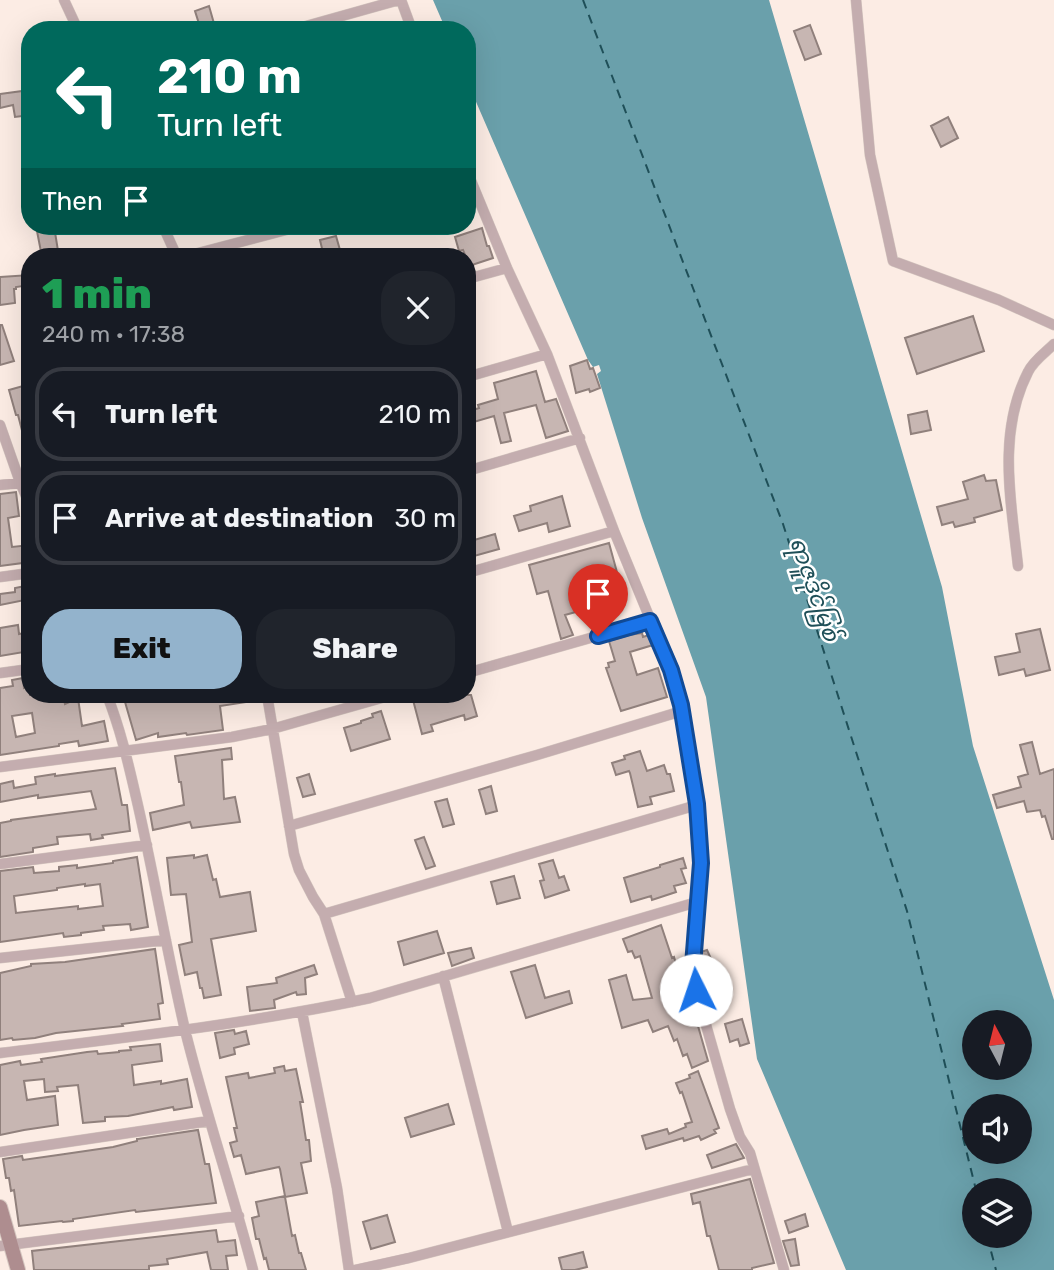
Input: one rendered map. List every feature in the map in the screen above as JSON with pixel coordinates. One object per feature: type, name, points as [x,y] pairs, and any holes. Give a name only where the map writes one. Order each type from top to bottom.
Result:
[{"type":"street","points":[[65,0],[74,21]]},
{"type":"street","points":[[324,21],[400,0],[408,21]]},
{"type":"street","points":[[856,0],[870,155],[894,261],[999,300],[1054,325]]},
{"type":"street","points":[[476,195],[547,354],[614,531],[671,670],[682,711],[697,804],[701,863],[693,965],[696,990],[730,1110],[740,1137],[750,1153],[785,1270]]},
{"type":"street","points":[[217,248],[267,235]]},
{"type":"street","points":[[476,277],[507,268]]},
{"type":"street","points":[[1018,566],[1007,448],[1015,406],[1029,369],[1054,344]]},
{"type":"street","points":[[476,374],[547,354]]},
{"type":"street","points":[[0,425],[21,473]]},
{"type":"street","points":[[476,468],[579,438]]},
{"type":"street","points":[[0,485],[21,482]]},
{"type":"street","points":[[476,570],[614,531]]},
{"type":"street","points":[[0,577],[21,574]]},
{"type":"street","points":[[476,670],[650,621]]},
{"type":"street","points":[[0,673],[21,670]]},
{"type":"street","points":[[110,703],[147,845],[186,1030],[209,1121],[253,1270]]},
{"type":"street","points":[[268,703],[299,870],[324,914],[352,1002]]},
{"type":"street","points":[[0,767],[232,737],[272,729],[364,703]]},
{"type":"street","points":[[289,826],[682,711]]},
{"type":"street","points":[[324,914],[697,804]]},
{"type":"street","points":[[0,864],[147,845]]},
{"type":"street","points":[[0,1053],[186,1030],[352,1002],[697,902]]},
{"type":"street","points":[[0,958],[166,940]]},
{"type":"street","points":[[443,976],[508,1233]]},
{"type":"street","points":[[302,1012],[337,1188],[349,1270]]},
{"type":"street","points":[[0,1152],[209,1121]]},
{"type":"street","points":[[355,1270],[753,1169]]},
{"type":"street","points":[[0,1206],[6,1246],[18,1270]]},
{"type":"street","points":[[6,1246],[239,1216]]},
{"type":"street","points":[[409,1258],[413,1270]]},
{"type":"water","name":"ရာဇူဒိုင်မြစ်","points":[[433,0],[769,0],[942,587],[973,746],[1054,1000],[1054,1270],[846,1270],[757,1059],[706,697],[642,518],[597,374],[601,371],[599,365],[593,367],[476,102],[476,21],[442,21]]},
{"type":"building","points":[[209,6],[213,21],[198,21],[195,11]]},
{"type":"building","points":[[810,25],[821,54],[805,60],[794,31]]},
{"type":"building","points":[[21,91],[21,116],[15,117],[13,105],[0,108],[0,94]]},
{"type":"building","points":[[948,117],[958,138],[941,147],[931,126]]},
{"type":"building","points":[[482,228],[493,258],[476,264],[476,248],[458,248],[455,237],[476,235],[476,230]]},
{"type":"building","points":[[38,235],[55,235],[58,248],[40,248]]},
{"type":"building","points":[[336,236],[339,248],[322,248],[320,240]]},
{"type":"building","points":[[21,276],[21,286],[14,289],[15,303],[0,305],[0,277]]},
{"type":"building","points":[[973,316],[984,351],[917,374],[905,338]]},
{"type":"building","points":[[0,325],[14,361],[0,365]]},
{"type":"building","points":[[587,360],[600,388],[576,393],[570,366]]},
{"type":"building","points":[[536,371],[545,402],[556,399],[568,431],[546,438],[536,405],[504,413],[511,441],[501,443],[494,416],[476,421],[478,405],[498,399],[494,383]]},
{"type":"building","points":[[21,387],[21,427],[16,415],[9,390]]},
{"type":"building","points":[[927,411],[931,430],[911,434],[908,415]]},
{"type":"building","points":[[984,475],[986,481],[996,480],[1002,510],[974,518],[975,522],[955,527],[953,522],[942,525],[937,507],[968,499],[963,482]]},
{"type":"building","points":[[16,492],[19,516],[8,518],[12,547],[21,546],[21,563],[0,566],[0,494]]},
{"type":"building","points":[[562,496],[570,526],[549,532],[547,523],[519,531],[514,516],[531,511],[530,506]]},
{"type":"building","points":[[495,534],[499,549],[476,555],[476,539]]},
{"type":"building","points":[[609,543],[624,598],[582,606],[583,610],[565,615],[573,635],[561,639],[548,591],[537,594],[529,565]]},
{"type":"building","points":[[21,587],[21,601],[0,605],[0,594],[15,592],[15,588]]},
{"type":"building","points":[[18,625],[21,652],[0,656],[0,628]]},
{"type":"building","points":[[1040,629],[1050,670],[1026,676],[1024,669],[999,675],[995,657],[1020,652],[1016,634]]},
{"type":"building","points":[[642,633],[643,637],[649,635],[653,645],[630,652],[637,675],[658,668],[667,697],[621,711],[606,668],[609,667],[608,663],[615,661],[609,641]]},
{"type":"building","points":[[21,678],[21,703],[79,703],[82,726],[104,721],[108,741],[79,746],[78,741],[0,755],[0,688],[13,686],[12,680]],"holes":[[[32,713],[35,733],[16,737],[12,716]]]},
{"type":"building","points":[[125,703],[240,703],[220,706],[223,730],[158,737],[158,733],[136,740]]},
{"type":"building","points":[[414,703],[473,703],[477,716],[465,720],[464,715],[431,725],[433,731],[422,734]]},
{"type":"building","points":[[381,711],[390,739],[351,751],[344,728],[361,723]]},
{"type":"building","points":[[1032,742],[1040,774],[1054,769],[1054,839],[1040,810],[1027,812],[1024,801],[997,808],[993,795],[1021,787],[1018,777],[1028,774],[1020,745]]},
{"type":"building","points":[[231,748],[232,759],[222,760],[224,799],[235,797],[240,822],[192,828],[190,822],[153,830],[150,813],[184,805],[175,756]]},
{"type":"building","points":[[640,751],[647,771],[664,765],[667,774],[670,774],[674,791],[650,797],[652,804],[638,807],[629,771],[616,775],[612,763]]},
{"type":"building","points":[[115,768],[122,805],[127,805],[130,831],[102,835],[103,838],[91,840],[90,834],[57,837],[58,844],[33,848],[33,852],[0,857],[0,823],[96,809],[91,791],[38,798],[38,795],[0,802],[0,784],[13,781],[14,788],[36,784],[35,777]]},
{"type":"building","points":[[309,774],[315,794],[303,797],[297,778]]},
{"type":"building","points":[[491,786],[497,811],[486,814],[479,790]]},
{"type":"building","points":[[447,799],[454,824],[443,827],[435,802]]},
{"type":"building","points":[[424,837],[435,866],[426,869],[415,840]]},
{"type":"building","points":[[194,855],[194,858],[207,855],[220,897],[250,892],[256,931],[211,939],[221,995],[204,998],[197,972],[185,975],[179,945],[192,942],[186,894],[171,895],[167,858]]},
{"type":"building","points":[[137,857],[148,927],[131,930],[130,924],[103,926],[104,930],[81,935],[64,937],[63,933],[0,942],[0,871],[33,867],[34,873],[59,871],[59,867],[77,865],[77,868]],"holes":[[[100,884],[103,906],[16,913],[14,896]]]},
{"type":"building","points":[[683,858],[686,868],[681,869],[686,883],[674,886],[676,892],[652,900],[651,896],[631,902],[624,878]]},
{"type":"building","points":[[553,860],[559,878],[564,876],[569,890],[545,898],[540,881],[544,880],[539,864]]},
{"type":"building","points":[[514,876],[520,898],[497,904],[491,882]]},
{"type":"building","points":[[661,925],[682,985],[685,984],[690,998],[708,1061],[692,1068],[687,1054],[683,1056],[677,1039],[674,1041],[668,1026],[653,1032],[648,1020],[622,1028],[609,980],[626,975],[633,1000],[652,998],[640,956],[635,958],[632,951],[628,952],[623,939]]},
{"type":"building","points":[[437,931],[444,953],[404,965],[398,942]]},
{"type":"building","points":[[471,948],[474,958],[452,966],[448,953]]},
{"type":"building","points":[[155,949],[163,1003],[158,1004],[160,1019],[35,1038],[0,1040],[0,973],[31,964]]},
{"type":"building","points":[[707,950],[717,972],[702,979],[701,952]]},
{"type":"building","points":[[314,965],[317,974],[305,978],[306,994],[297,995],[296,992],[274,1000],[275,1008],[250,1011],[247,987],[277,983],[276,978]]},
{"type":"building","points":[[535,965],[545,998],[569,991],[572,1003],[526,1018],[511,972]]},
{"type":"building","points":[[742,1019],[749,1043],[740,1046],[738,1039],[730,1042],[725,1024]]},
{"type":"building","points":[[234,1030],[235,1034],[246,1031],[249,1044],[234,1048],[235,1054],[220,1058],[215,1033]]},
{"type":"building","points":[[160,1044],[162,1061],[132,1065],[134,1085],[187,1079],[192,1107],[174,1110],[173,1107],[83,1123],[78,1085],[57,1087],[58,1091],[45,1092],[44,1079],[24,1081],[27,1100],[55,1096],[58,1125],[0,1135],[0,1065],[20,1061],[21,1065],[87,1052],[119,1052],[131,1050],[130,1047]]},
{"type":"building","points":[[284,1066],[285,1071],[296,1069],[303,1102],[300,1102],[306,1140],[309,1140],[311,1161],[301,1163],[307,1193],[285,1197],[292,1236],[295,1235],[306,1270],[269,1270],[259,1239],[256,1239],[252,1218],[259,1216],[256,1202],[285,1196],[280,1169],[279,1167],[246,1174],[241,1155],[234,1157],[230,1143],[237,1141],[234,1128],[237,1128],[226,1077],[248,1073],[249,1078],[275,1073],[274,1068]]},
{"type":"building","points":[[698,1071],[719,1128],[714,1130],[716,1133],[701,1140],[699,1136],[684,1141],[683,1138],[646,1149],[642,1136],[667,1129],[669,1134],[692,1122],[682,1092],[680,1093],[676,1083],[690,1078],[689,1075]]},
{"type":"building","points":[[448,1104],[454,1124],[411,1137],[405,1118]]},
{"type":"building","points":[[198,1130],[205,1164],[209,1164],[216,1203],[135,1210],[73,1221],[19,1226],[14,1190],[11,1191],[9,1178],[6,1178],[3,1159],[22,1156],[23,1160],[113,1147],[137,1139]]},
{"type":"building","points":[[736,1144],[744,1158],[712,1168],[707,1155]]},
{"type":"building","points":[[750,1179],[774,1263],[752,1270],[719,1270],[710,1236],[707,1236],[700,1202],[693,1204],[691,1194]]},
{"type":"building","points":[[805,1214],[808,1226],[789,1233],[785,1221]]},
{"type":"building","points":[[387,1215],[395,1242],[371,1249],[363,1222]]},
{"type":"building","points":[[216,1230],[218,1242],[235,1240],[237,1255],[226,1256],[228,1270],[211,1270],[207,1252],[167,1259],[168,1264],[149,1266],[149,1270],[34,1270],[32,1251]]},
{"type":"building","points":[[795,1239],[799,1265],[791,1266],[783,1241]]},
{"type":"building","points":[[583,1252],[587,1267],[562,1270],[559,1258]]},
{"type":"ferry route","points":[[583,0],[783,524],[907,911],[973,1178]]},
{"type":"ferry route","points":[[990,1248],[996,1270]]},
{"type":"route","points":[[598,636],[650,621],[671,670],[681,705],[697,804],[701,863],[693,965],[696,990]]}]
